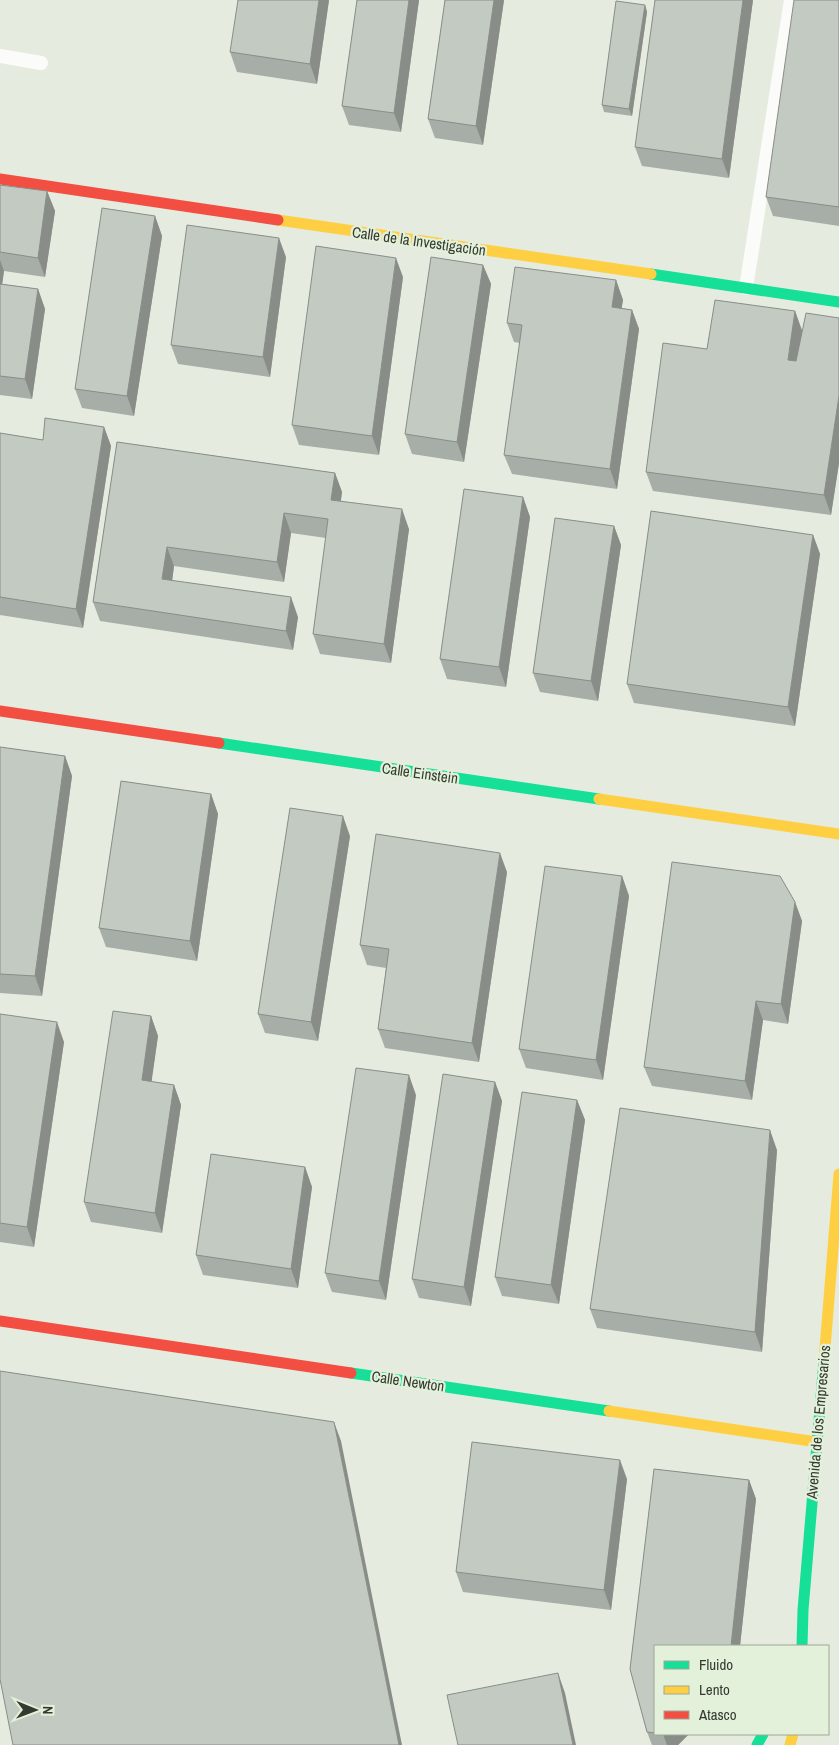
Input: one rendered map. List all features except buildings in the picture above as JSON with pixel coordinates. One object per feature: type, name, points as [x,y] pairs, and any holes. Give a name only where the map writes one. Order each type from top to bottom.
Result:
[{"type":"street","name":"Calle de la Investigación","points":[[0,179],[839,302]]},
{"type":"street","name":"Calle Einstein","points":[[0,711],[839,834]]},
{"type":"street","name":"Avenida de los Empresarios","points":[[802,1645],[816,1442],[839,1174]]},
{"type":"street","name":"Calle Newton","points":[[0,1321],[816,1442]]},
{"type":"street","name":"Avenida de los Empresarios","points":[[796,1645],[803,1610]]},
{"type":"lane","points":[[746,288],[791,0]]},
{"type":"lane","points":[[0,56],[41,63]]},
{"type":"traffic: fast","points":[[651,274],[839,302]]},
{"type":"traffic: fast","points":[[219,743],[599,799]]},
{"type":"traffic: fast","points":[[802,1645],[803,1610],[824,1361]]},
{"type":"traffic: fast","points":[[351,1373],[609,1411]]},
{"type":"traffic: fast","points":[[757,1745],[762,1735]]},
{"type":"traffic: slow","points":[[278,220],[651,274]]},
{"type":"traffic: slow","points":[[599,799],[839,834]]},
{"type":"traffic: slow","points":[[824,1361],[839,1174]]},
{"type":"traffic: slow","points":[[609,1411],[817,1442]]},
{"type":"traffic: slow","points":[[790,1745],[793,1735]]},
{"type":"traffic: jam","points":[[0,179],[278,220]]},
{"type":"traffic: jam","points":[[0,711],[219,743]]},
{"type":"traffic: jam","points":[[0,1321],[351,1373]]}]
